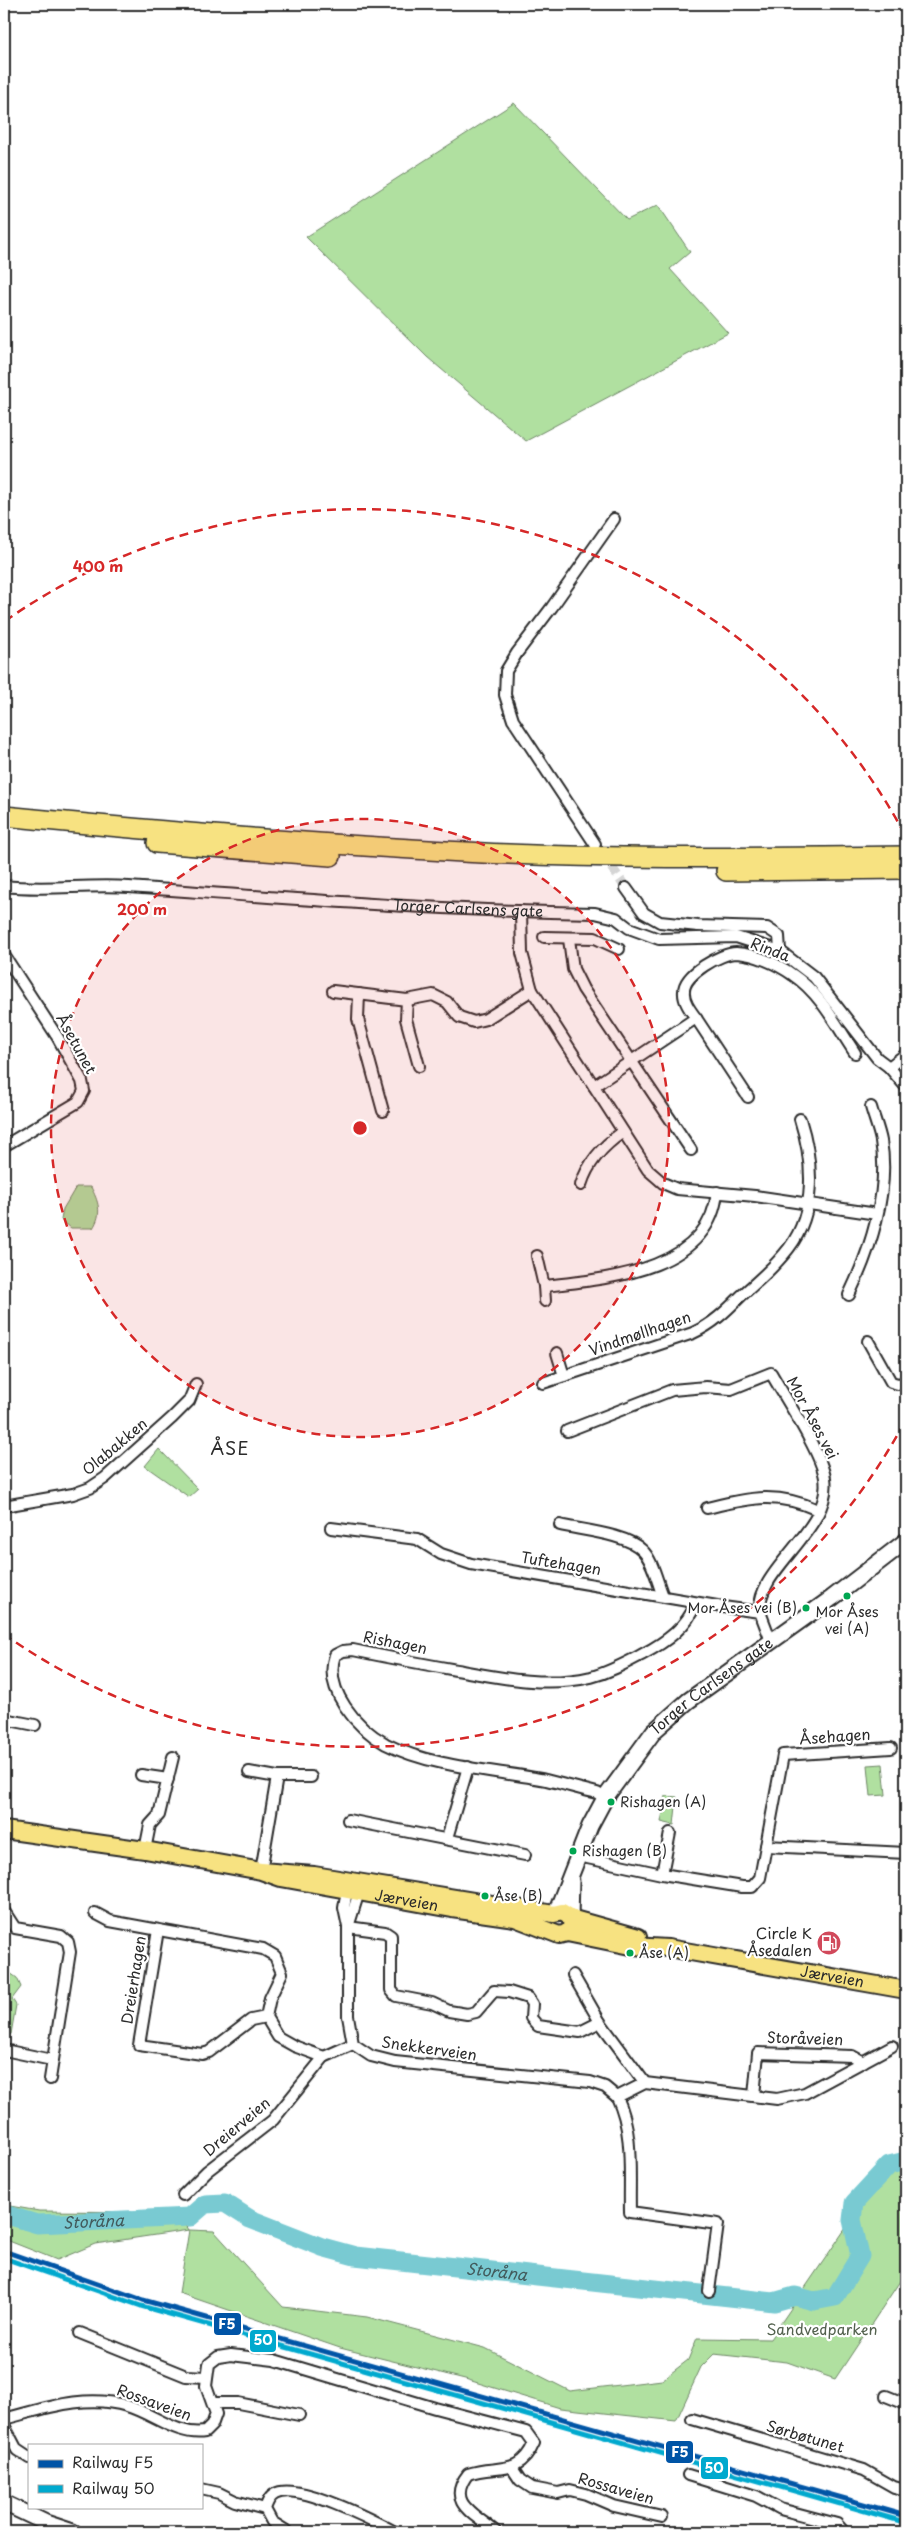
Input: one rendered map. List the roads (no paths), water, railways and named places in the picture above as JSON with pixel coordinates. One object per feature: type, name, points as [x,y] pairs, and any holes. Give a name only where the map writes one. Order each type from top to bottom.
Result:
[{"type":"highway","points":[[4,816],[113,827],[430,850],[751,858],[906,856]]},
{"type":"highway","points":[[4,829],[213,848],[427,863],[742,871],[906,869]]},
{"type":"main road","name":"Jærveien","points":[[4,1823],[72,1834],[117,1846]]},
{"type":"main road","name":"Jærveien","points":[[4,1830],[145,1850],[262,1871],[281,1871],[355,1888],[561,1921],[631,1946],[668,1948],[906,1990]]},
{"type":"street","points":[[595,844],[513,720],[505,695],[506,670],[516,653],[552,607],[614,519]]},
{"type":"street","name":"Torger Carlsens gate","points":[[4,886],[52,890],[120,887],[428,909],[595,913],[616,918],[629,928],[659,939],[736,937],[780,951],[814,977],[877,1058],[889,1067]]},
{"type":"street","points":[[626,888],[644,912],[660,922],[698,926],[767,928],[779,936],[780,951]]},
{"type":"street","points":[[521,911],[522,953],[532,990],[648,1170],[663,1183],[677,1189],[718,1192],[878,1214]]},
{"type":"street","points":[[544,937],[569,939],[595,938],[619,949]]},
{"type":"street","points":[[569,939],[570,954],[576,976],[692,1150]]},
{"type":"street","name":"Rinda","points":[[748,1097],[684,999],[683,989],[686,981],[720,956],[736,953],[757,957],[793,975],[811,990],[854,1053]]},
{"type":"street","name":"Åsetunet","points":[[4,955],[58,1038],[82,1081],[84,1092],[78,1102],[4,1146]]},
{"type":"street","points":[[333,991],[407,1000],[428,994],[437,996],[447,1002],[459,1017],[474,1022],[486,1019],[532,990]]},
{"type":"street","points":[[359,994],[358,1019],[383,1111]]},
{"type":"street","points":[[407,1000],[406,1019],[419,1066]]},
{"type":"street","points":[[594,1086],[696,1018]]},
{"type":"street","points":[[906,1054],[889,1067],[906,1087]]},
{"type":"street","points":[[849,1295],[863,1264],[878,1214],[882,1175],[882,1141],[871,1108]]},
{"type":"street","name":"Vindmøllhagen","points":[[543,1383],[685,1336],[710,1325],[761,1279],[791,1246],[800,1227],[807,1204],[811,1167],[800,1119]]},
{"type":"street","points":[[581,1185],[592,1162],[608,1142],[623,1132]]},
{"type":"street","points":[[544,1286],[624,1274],[666,1260],[686,1250],[712,1220],[718,1192]]},
{"type":"street","points":[[537,1256],[544,1286],[545,1301]]},
{"type":"street","points":[[868,1341],[891,1382],[898,1384],[906,1382]]},
{"type":"street","points":[[557,1353],[564,1376]]},
{"type":"street","name":"Mor Åses vei","points":[[568,1431],[672,1390],[706,1386],[731,1389],[771,1373],[824,1473],[826,1488],[810,1527],[761,1593],[760,1612]]},
{"type":"street","name":"Olabakken","points":[[4,1506],[73,1494],[90,1488],[105,1478],[178,1412],[189,1401],[196,1384]]},
{"type":"street","points":[[706,1508],[765,1497],[799,1501],[818,1510]]},
{"type":"street","points":[[560,1526],[609,1536],[632,1543],[643,1550],[663,1596]]},
{"type":"street","name":"Tuftehagen","points":[[331,1528],[417,1539],[441,1554],[471,1564],[696,1603],[760,1612]]},
{"type":"street","name":"Torger Carlsens gate","points":[[561,1921],[578,1856],[605,1798],[634,1756],[666,1720],[906,1542]]},
{"type":"street","name":"Rishagen","points":[[605,1798],[597,1793],[546,1780],[468,1767],[410,1754],[385,1743],[361,1725],[341,1702],[333,1678],[332,1664],[335,1655],[343,1651],[353,1650],[510,1680],[565,1681],[590,1677],[618,1668],[652,1650],[685,1625],[691,1618],[696,1603]]},
{"type":"street","points":[[760,1612],[771,1641]]},
{"type":"street","points":[[4,1719],[34,1725]]},
{"type":"street","name":"Åsehagen","points":[[578,1856],[662,1874],[742,1887],[752,1886],[760,1878],[783,1755],[891,1748]]},
{"type":"street","points":[[145,1850],[150,1825],[159,1815],[173,1757]]},
{"type":"street","points":[[447,1838],[468,1767]]},
{"type":"street","points":[[249,1772],[277,1777],[312,1777]]},
{"type":"street","points":[[142,1775],[168,1779]]},
{"type":"street","points":[[262,1871],[277,1777]]},
{"type":"street","points":[[348,1820],[525,1854]]},
{"type":"street","points":[[662,1874],[670,1833]]},
{"type":"street","points":[[766,1846],[906,1853]]},
{"type":"street","points":[[353,2044],[348,2016],[348,1927],[344,1908],[355,1888]]},
{"type":"street","points":[[4,1911],[15,1928],[61,1936],[68,1942],[70,1952],[50,2079]]},
{"type":"street","name":"Dreierhagen","points":[[95,1913],[110,1921],[263,1949],[275,1956],[282,1973],[270,1998],[266,2017],[251,2020],[209,2052],[202,2054],[139,2045],[158,1930]]},
{"type":"street","points":[[348,1927],[385,1932],[391,1936],[390,1986],[396,1996],[432,2003],[449,2011],[467,2014],[478,2010],[491,1993],[501,1990],[528,1998],[532,2004],[531,2018],[538,2026],[580,2032],[600,2022]]},
{"type":"street","points":[[573,1975],[600,2022],[644,2083]]},
{"type":"street","points":[[266,2017],[278,2037],[294,2046],[324,2056]]},
{"type":"street","name":"Dreierveien","points":[[183,2195],[207,2171],[272,2120],[324,2056],[353,2044]]},
{"type":"street","name":"Snekkerveien","points":[[353,2044],[371,2056],[394,2062],[590,2082],[605,2088],[617,2097]]},
{"type":"street","points":[[710,2291],[718,2224],[630,2212],[629,2149],[625,2114],[617,2097],[644,2083],[778,2099],[805,2093],[892,2046]]},
{"type":"street","points":[[4,2050],[52,2060]]},
{"type":"street","name":"Storåveien","points":[[754,2096],[758,2053],[852,2056],[863,2062]]},
{"type":"street","points":[[80,2333],[186,2376],[206,2378],[209,2364],[218,2357],[231,2355],[255,2356],[526,2432],[534,2443],[531,2450],[512,2468],[468,2474],[461,2483],[458,2492],[459,2500],[469,2511],[496,2532]]},
{"type":"street","name":"Rossaveien","points":[[4,2420],[66,2403],[106,2401],[127,2406],[188,2433],[205,2432],[212,2425],[216,2414],[206,2386],[206,2378]]},
{"type":"street","points":[[886,2396],[906,2404]]},
{"type":"street","points":[[213,2403],[238,2402],[299,2415]]},
{"type":"street","name":"Sørbøtunet","points":[[692,2420],[864,2470],[894,2487],[906,2490]]},
{"type":"street","points":[[4,2425],[17,2450],[28,2457]]},
{"type":"street","name":"Rossaveien","points":[[512,2468],[520,2480],[532,2488],[558,2493],[570,2490],[586,2494],[614,2506],[662,2517]]},
{"type":"street","points":[[688,2475],[756,2496],[780,2510],[837,2524],[844,2532]]},
{"type":"street","points":[[202,2489],[265,2509]]},
{"type":"street","points":[[288,2532],[272,2522],[265,2509],[268,2500],[275,2494],[293,2492],[355,2510],[395,2532]]},
{"type":"street","points":[[4,2503],[46,2523],[73,2532]]},
{"type":"waterway","name":"Storåna","points":[[4,2214],[37,2224],[190,2217],[205,2204],[225,2203],[250,2219],[322,2247],[355,2256],[774,2302],[795,2296],[814,2301],[835,2297],[860,2256],[852,2220],[854,2203],[889,2165],[906,2161]]},
{"type":"tunnel","points":[[603,855],[626,888]]},
{"type":"rail line","name":"F5","points":[[4,2251],[143,2300],[906,2516]]},
{"type":"rail line","name":"50","points":[[4,2258],[141,2306],[904,2522]]},
{"type":"place","name":"Mor Åses vei (A)","points":[[847,1596]]},
{"type":"place","name":"Mor Åses vei (B)","points":[[806,1608]]},
{"type":"place","name":"Rishagen (A)","points":[[611,1802]]},
{"type":"place","name":"Rishagen (B)","points":[[573,1851]]},
{"type":"place","name":"Åse (B)","points":[[485,1896]]},
{"type":"place","name":"Circle K Åsedalen","points":[[829,1943]]},
{"type":"place","name":"Åse (A)","points":[[630,1953]]},
{"type":"district","name":"ÅSE","points":[[230,1449]]},
{"type":"park label","name":"Sandvedparken","points":[[822,2330]]}]
